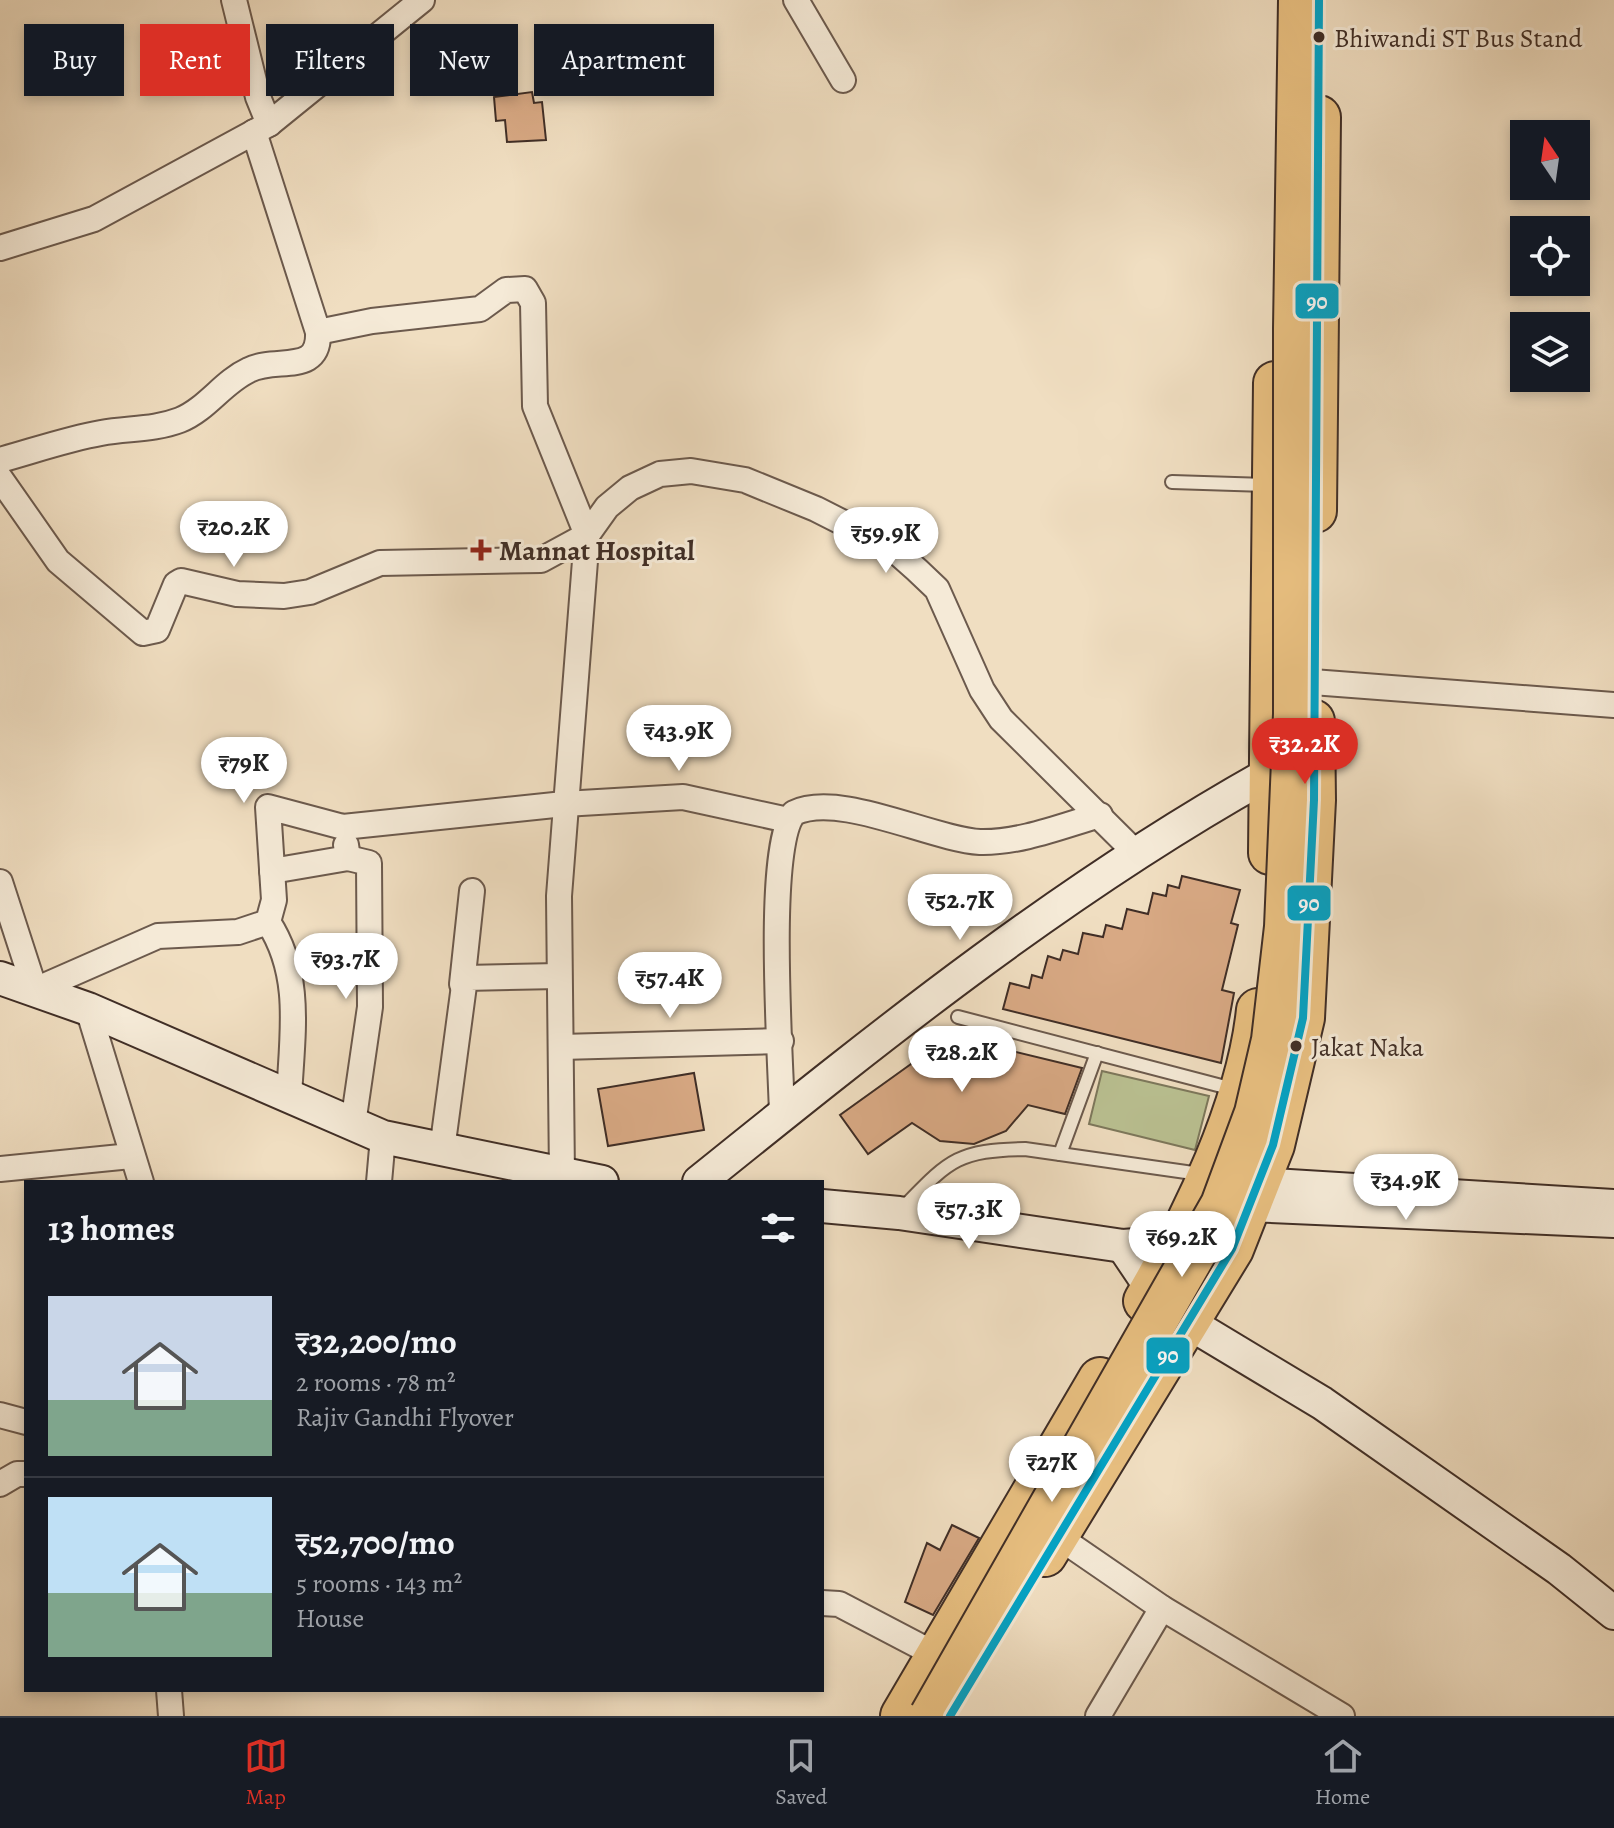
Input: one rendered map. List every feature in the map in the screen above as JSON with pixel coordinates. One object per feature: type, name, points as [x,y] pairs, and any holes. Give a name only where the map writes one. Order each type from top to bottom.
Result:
[{"type":"highway","points":[[902,1716],[1152,1289],[1206,1177],[1256,1031],[1269,898],[1280,0]]},
{"type":"highway","points":[[931,1716],[1222,1205],[1256,1113],[1273,1040],[1286,927],[1295,714],[1295,328],[1300,0]]},
{"type":"highway","points":[[950,1716],[1219,1271],[1273,1145],[1303,1018],[1313,750],[1319,0]]},
{"type":"street","points":[[0,460],[102,433],[162,426],[183,419],[204,406],[245,371],[275,363],[307,360],[315,355],[319,347],[318,332],[261,128],[258,97],[234,0]]},
{"type":"street","points":[[0,248],[94,219],[261,128],[422,0]]},
{"type":"street","points":[[796,0],[843,80]]},
{"type":"street","points":[[318,332],[385,319],[480,309],[506,290],[525,289],[530,294],[535,317],[535,406],[587,535],[564,804],[559,976],[562,1176]]},
{"type":"street","points":[[0,478],[58,561],[143,633],[157,630],[176,584],[181,581],[237,594],[284,596],[310,592],[380,563],[541,560],[587,535],[607,507],[630,488],[660,474],[691,471],[745,480],[816,509],[891,547],[937,589],[982,690],[1001,719],[1136,853]]},
{"type":"street","points":[[1271,678],[1614,705]]},
{"type":"street","points":[[701,1180],[983,960],[1136,853],[1313,750]]},
{"type":"street","points":[[289,1097],[294,982],[283,945],[268,922],[274,900],[268,807],[343,827],[564,804],[683,797],[788,820]]},
{"type":"street","points":[[782,1115],[778,907],[781,852],[788,820],[794,813],[810,808],[878,816],[953,838],[992,842],[1100,815]]},
{"type":"street","points":[[343,827],[348,858]]},
{"type":"street","points":[[272,871],[348,858],[369,863],[370,1007],[353,1124]]},
{"type":"street","points":[[0,882],[35,990]]},
{"type":"street","points":[[442,1150],[472,891]]},
{"type":"street","points":[[35,990],[158,936],[238,932],[268,922]]},
{"type":"street","points":[[462,984],[472,977],[559,976]]},
{"type":"street","points":[[0,978],[88,1009],[383,1137],[589,1180]]},
{"type":"street","points":[[88,1009],[140,1180]]},
{"type":"street","points":[[561,1047],[781,1041]]},
{"type":"street","points":[[379,1180],[383,1137]]},
{"type":"street","points":[[0,1169],[89,1163],[131,1156]]},
{"type":"street","points":[[1206,1177],[1254,1194],[1614,1221]]},
{"type":"street","points":[[1254,1194],[1614,1206]]},
{"type":"street","points":[[824,1206],[899,1213],[1123,1246],[1176,1242],[1219,1271]]},
{"type":"street","points":[[1123,1246],[1152,1289],[1189,1323],[1335,1411],[1546,1560],[1614,1613]]},
{"type":"street","points":[[0,1415],[24,1421]]},
{"type":"street","points":[[0,1484],[17,1474],[24,1474]]},
{"type":"street","points":[[1021,1512],[1162,1608],[1342,1716]]},
{"type":"street","points":[[824,1603],[839,1604],[938,1654],[972,1678]]},
{"type":"street","points":[[1098,1716],[1162,1608]]},
{"type":"street","points":[[169,1692],[171,1716]]},
{"type":"lane","points":[[1172,482],[1273,485]]},
{"type":"lane","points":[[958,1017],[1238,1090]]},
{"type":"lane","points":[[1060,1154],[1097,1053]]},
{"type":"lane","points":[[899,1213],[949,1162],[999,1149],[1060,1154],[1206,1177]]},
{"type":"green space","points":[[1102,1071],[1209,1096],[1195,1150],[1089,1124]]},
{"type":"building","points":[[532,92],[534,103],[542,102],[546,140],[507,142],[505,120],[496,121],[494,97]]},
{"type":"building","points":[[1182,876],[1240,890],[1231,923],[1238,925],[1222,990],[1234,993],[1221,1063],[1003,1009],[1010,983],[1029,988],[1032,975],[1042,978],[1048,956],[1060,960],[1063,950],[1078,954],[1083,933],[1103,937],[1106,925],[1122,929],[1127,909],[1148,914],[1153,893],[1166,896],[1168,885],[1179,888]]},
{"type":"building","points":[[950,1036],[1082,1068],[1065,1114],[1028,1105],[1006,1131],[974,1144],[940,1141],[912,1123],[868,1154],[840,1115]]},
{"type":"building","points":[[694,1073],[704,1130],[608,1146],[598,1089]]},
{"type":"building","points":[[952,1525],[979,1538],[933,1615],[905,1602],[927,1543],[940,1550]]},
{"type":"transit line","name":"90","points":[[950,1716],[1232,1249],[1273,1145],[1303,1018],[1314,800],[1319,0]]},
{"type":"place","name":"Bhiwandi ST Bus Stand","points":[[1319,37]]},
{"type":"place","name":"Mannat Hospital","points":[[481,550]]},
{"type":"place","name":"Jakat Naka","points":[[1296,1046]]}]
